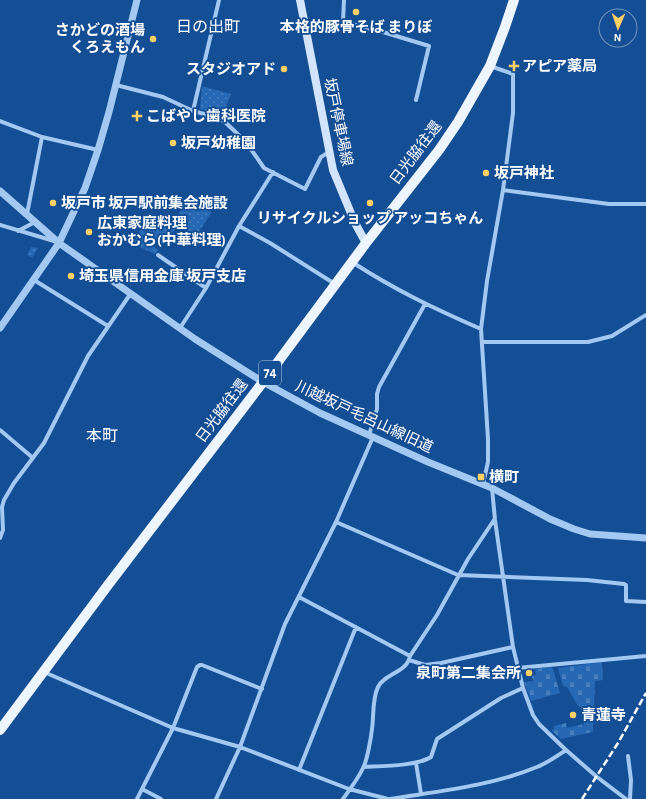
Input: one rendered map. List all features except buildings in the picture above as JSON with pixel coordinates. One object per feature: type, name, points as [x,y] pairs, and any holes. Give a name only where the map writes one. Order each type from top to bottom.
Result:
[{"type":"main road","name":"坂戸停車場線","points":[[300,0],[333,170],[339,187],[366,243]]},
{"type":"main road","name":"日光脇往還","points":[[0,730],[366,243],[439,150],[458,122],[490,66],[514,0]]},
{"type":"street","points":[[0,328],[58,243],[85,188],[98,150],[138,0]]},
{"type":"street","points":[[194,111],[219,0]]},
{"type":"street","points":[[343,22],[344,0]]},
{"type":"street","points":[[305,29],[343,22],[429,46],[416,100]]},
{"type":"street","points":[[483,484],[488,462],[488,439],[481,329],[487,281],[503,190],[513,113],[513,74],[490,66]]},
{"type":"street","points":[[116,85],[163,97],[194,111],[214,116],[225,122],[246,142],[264,168],[305,189],[321,157],[329,152]]},
{"type":"street","points":[[0,121],[42,137],[98,150]]},
{"type":"street","points":[[28,214],[42,137]]},
{"type":"street","points":[[180,328],[206,288],[240,226],[274,172]]},
{"type":"street","points":[[503,190],[610,204],[646,204]]},
{"type":"street","name":"川越坂戸毛呂山線旧道","points":[[0,191],[28,214],[58,243],[180,328],[263,382],[320,413],[428,462],[492,488],[550,519],[574,529],[597,535],[646,538]]},
{"type":"street","points":[[17,231],[35,222]]},
{"type":"street","points":[[0,225],[58,243]]},
{"type":"street","points":[[240,226],[335,284]]},
{"type":"street","points":[[158,255],[206,288]]},
{"type":"street","points":[[352,262],[396,289],[425,304],[481,329]]},
{"type":"street","points":[[34,280],[108,326]]},
{"type":"street","points":[[0,538],[2,530],[2,507],[4,500],[14,483],[44,443],[88,356],[131,293]]},
{"type":"street","points":[[216,799],[240,747],[285,624],[336,522],[371,436],[377,409],[377,394],[379,387],[425,304]]},
{"type":"street","points":[[482,342],[588,342],[612,336],[646,315]]},
{"type":"street","points":[[0,430],[18,447],[33,458]]},
{"type":"street","points":[[492,488],[512,647],[523,688],[533,715],[539,724],[566,750],[597,777],[626,799]]},
{"type":"street","points":[[343,799],[364,767],[372,731],[377,688],[386,677],[400,670],[410,658],[437,615],[458,575],[495,520]]},
{"type":"street","points":[[336,522],[458,575],[587,580],[624,584],[626,585],[626,601],[646,602]]},
{"type":"street","points":[[299,597],[425,665],[441,663],[512,647]]},
{"type":"street","points":[[299,770],[356,627]]},
{"type":"street","points":[[517,668],[646,656]]},
{"type":"street","points":[[137,799],[173,728],[197,666],[200,665],[262,689]]},
{"type":"street","points":[[43,672],[173,728],[240,747],[349,789],[389,799],[471,786],[506,778],[538,767],[566,750]]},
{"type":"street","points":[[364,767],[416,763],[432,757],[437,739],[501,698],[523,688]]},
{"type":"street","points":[[628,756],[631,780],[630,799]]},
{"type":"street","points":[[416,763],[421,794]]},
{"type":"street","points":[[142,789],[162,799]]},
{"type":"green space","points":[[202,86],[231,94],[221,116],[216,113],[200,109]]},
{"type":"green space","points":[[186,199],[212,212],[196,236],[178,225],[169,238],[163,234],[158,238],[154,247],[159,250],[155,254],[133,244],[149,213],[174,223]]},
{"type":"green space","points":[[31,247],[38,248],[32,258],[27,255]]},
{"type":"green space","points":[[602,662],[603,680],[595,681],[593,732],[561,739],[551,730],[554,729],[554,726],[566,723],[567,728],[584,724],[581,707],[578,706],[567,687],[563,686],[558,668]]},
{"type":"green space","points":[[551,667],[553,669],[560,693],[531,701],[524,682],[533,681],[532,676],[536,675],[535,669]]},
{"type":"railway","points":[[582,799],[618,743],[646,693]]},
{"type":"place","name":"本格的豚骨そば まりぼ","points":[[356,12]]},
{"type":"place","name":"さかどの酒場 くろえもん","points":[[153,39]]},
{"type":"place","name":"アピア薬局","points":[[514,66]]},
{"type":"place","name":"スタジオアド","points":[[284,69]]},
{"type":"place","name":"こばやし歯科医院","points":[[137,116]]},
{"type":"place","name":"坂戸幼稚園","points":[[173,143]]},
{"type":"place","name":"坂戸神社","points":[[486,173]]},
{"type":"place","name":"坂戸市 坂戸駅前集会施設","points":[[53,203]]},
{"type":"place","name":"リサイクルショップ アッコちゃん","points":[[370,203]]},
{"type":"place","name":"広東家庭料理 おかむら(中華料理)","points":[[89,232]]},
{"type":"place","name":"埼玉県信用金庫 坂戸支店","points":[[71,276]]},
{"type":"place","name":"横町","points":[[481,477]]},
{"type":"place","name":"泉町第二集会所","points":[[529,673]]},
{"type":"place","name":"青蓮寺","points":[[573,715]]},
{"type":"district","name":"日の出町","points":[[208,27]]},
{"type":"district","name":"本町","points":[[102,436]]}]
